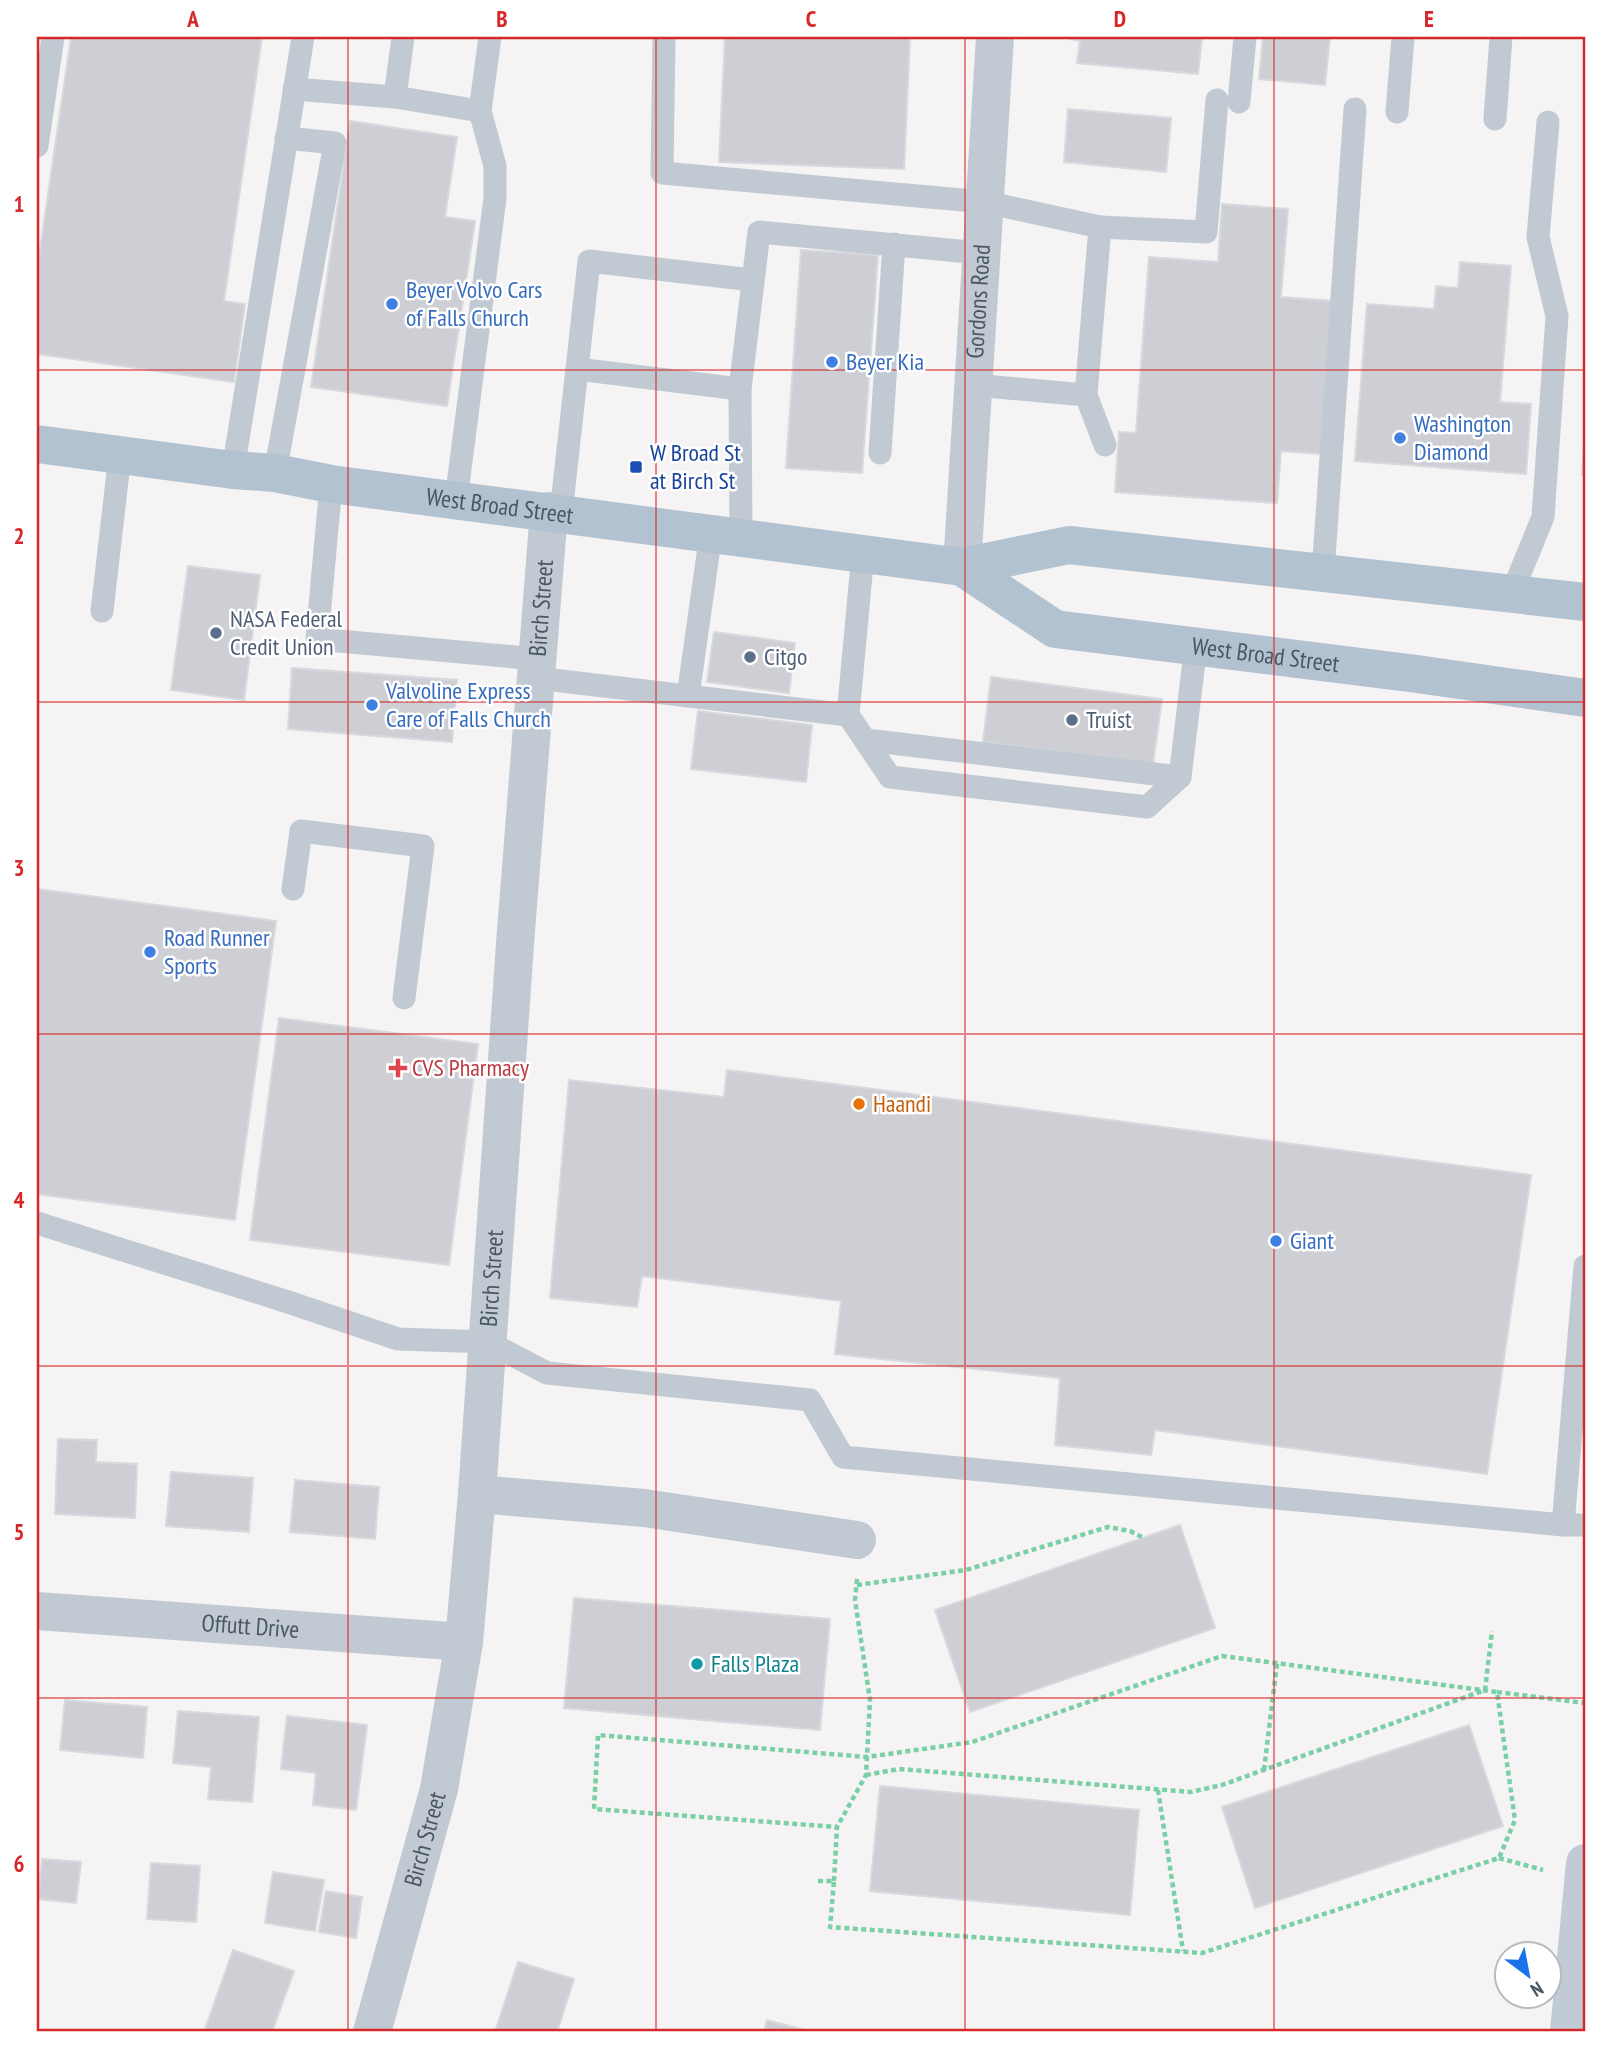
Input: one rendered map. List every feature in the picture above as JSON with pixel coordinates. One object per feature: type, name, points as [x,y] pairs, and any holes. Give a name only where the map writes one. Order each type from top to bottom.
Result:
[{"type":"main road","name":"West Broad Street","points":[[37,444],[962,567],[1069,545],[1585,602]]},
{"type":"main road","name":"West Broad Street","points":[[962,567],[1055,629],[1196,645],[1585,698]]},
{"type":"main road","points":[[1569,2032],[1585,1863]]},
{"type":"street","name":"Gordons Road","points":[[962,567],[995,37]]},
{"type":"street","name":"Birch Street","points":[[372,2032],[439,1789],[464,1642],[536,668],[555,512]]},
{"type":"street","points":[[477,1494],[644,1508],[857,1540]]},
{"type":"street","name":"Offutt Drive","points":[[37,1611],[464,1642]]},
{"type":"lane","points":[[37,146],[53,37]]},
{"type":"lane","points":[[233,470],[303,37]]},
{"type":"lane","points":[[396,97],[403,37]]},
{"type":"lane","points":[[456,500],[495,198],[495,166],[480,111],[490,37]]},
{"type":"lane","points":[[664,37],[662,173],[985,202],[1100,227],[1206,232],[1228,101],[1245,37]]},
{"type":"lane","points":[[1397,112],[1403,37]]},
{"type":"lane","points":[[1495,118],[1501,37]]},
{"type":"lane","points":[[294,89],[396,97],[480,111]]},
{"type":"lane","points":[[1324,573],[1355,109]]},
{"type":"lane","points":[[1511,595],[1543,517],[1557,316],[1538,237],[1548,122]]},
{"type":"lane","points":[[275,474],[335,144],[286,138]]},
{"type":"lane","points":[[1100,227],[1086,395],[1105,445]]},
{"type":"lane","points":[[688,696],[726,535],[759,232],[980,253]]},
{"type":"lane","points":[[880,453],[894,244]]},
{"type":"lane","points":[[555,512],[577,369],[589,261],[752,280]]},
{"type":"lane","points":[[577,369],[740,389]]},
{"type":"lane","points":[[974,385],[1086,395]]},
{"type":"lane","points":[[102,611],[120,456]]},
{"type":"lane","points":[[331,484],[317,639],[536,668],[688,696],[848,715]]},
{"type":"lane","points":[[863,554],[848,715],[890,777],[1147,807],[1180,777],[1196,645]]},
{"type":"lane","points":[[866,740],[1180,777]]},
{"type":"lane","points":[[293,889],[300,831],[423,846],[404,998]]},
{"type":"lane","points":[[37,1223],[398,1339],[488,1342],[548,1373],[810,1400],[843,1457],[1574,1525],[1585,1266]]},
{"type":"path","points":[[857,1585],[966,1570],[1108,1527],[1130,1531],[1144,1538]]},
{"type":"path","points":[[857,1540],[855,1600],[870,1700],[866,1775],[837,1827],[830,1927],[1202,1953],[1499,1858],[1546,1870]]},
{"type":"path","points":[[1485,1690],[1492,1631]]},
{"type":"path","points":[[837,1827],[594,1809],[598,1735],[867,1757],[972,1742],[1222,1656],[1585,1703]]},
{"type":"path","points":[[1264,1770],[1277,1663]]},
{"type":"path","points":[[866,1775],[899,1769],[1191,1793],[1222,1785],[1485,1690]]},
{"type":"path","points":[[1497,1692],[1515,1820],[1499,1858]]},
{"type":"path","points":[[1158,1790],[1183,1951]]},
{"type":"path","points":[[818,1881],[834,1881]]},
{"type":"building","points":[[71,37],[262,37],[224,301],[245,304],[234,382],[37,354],[37,270]]},
{"type":"building","points":[[725,37],[910,37],[904,169],[719,162]]},
{"type":"building","points":[[1202,37],[1198,74],[1077,63],[1080,41],[1070,39]]},
{"type":"building","points":[[1263,37],[1330,37],[1325,85],[1259,79]]},
{"type":"building","points":[[1068,109],[1171,118],[1166,172],[1064,162]]},
{"type":"building","name":"Beyer Volvo Cars of Falls Church","points":[[350,121],[457,137],[445,217],[475,221],[447,406],[311,387]]},
{"type":"building","points":[[1222,204],[1288,209],[1281,297],[1333,301],[1321,454],[1281,451],[1277,503],[1115,492],[1119,432],[1136,433],[1149,257],[1218,262]]},
{"type":"building","name":"Beyer Kia","points":[[801,250],[878,255],[862,473],[786,468]]},
{"type":"building","points":[[1460,262],[1511,266],[1500,402],[1531,404],[1526,474],[1355,461],[1367,304],[1434,309],[1436,286],[1458,288]]},
{"type":"building","points":[[1585,434],[1585,475],[1582,475]]},
{"type":"building","name":"NASA Federal Credit Union","points":[[188,566],[260,575],[244,700],[171,690]]},
{"type":"building","points":[[714,632],[795,643],[789,693],[707,682]]},
{"type":"building","name":"Valvoline Express Care of Falls Church","points":[[292,668],[457,680],[452,742],[288,729]]},
{"type":"building","name":"Truist","points":[[991,677],[1162,699],[1153,764],[983,742]]},
{"type":"building","points":[[698,711],[812,725],[806,782],[691,769]]},
{"type":"building","points":[[37,889],[276,921],[235,1220],[37,1194]]},
{"type":"building","points":[[279,1018],[478,1044],[449,1265],[250,1240]]},
{"type":"building","points":[[727,1070],[1531,1175],[1487,1474],[1155,1430],[1151,1455],[1055,1445],[1060,1378],[835,1354],[841,1301],[642,1276],[637,1307],[550,1298],[569,1080],[724,1097]]},
{"type":"building","points":[[58,1439],[97,1440],[96,1462],[137,1464],[135,1518],[55,1514]]},
{"type":"building","points":[[171,1472],[253,1478],[249,1532],[166,1526]]},
{"type":"building","points":[[295,1480],[379,1487],[375,1539],[290,1532]]},
{"type":"building","points":[[1180,1525],[1215,1628],[970,1712],[935,1610]]},
{"type":"building","name":"Falls Plaza","points":[[574,1598],[830,1619],[820,1730],[564,1708]]},
{"type":"building","points":[[65,1700],[147,1707],[143,1758],[60,1750]]},
{"type":"building","points":[[178,1711],[259,1717],[252,1802],[208,1799],[211,1767],[173,1763]]},
{"type":"building","points":[[287,1716],[367,1725],[356,1810],[313,1805],[316,1773],[281,1769]]},
{"type":"building","points":[[1469,1725],[1503,1826],[1255,1908],[1222,1807]]},
{"type":"building","points":[[880,1786],[1139,1810],[1130,1915],[870,1891]]},
{"type":"building","points":[[42,1859],[81,1862],[76,1903],[38,1899]]},
{"type":"building","points":[[151,1863],[200,1866],[196,1922],[147,1919]]},
{"type":"building","points":[[273,1872],[324,1880],[315,1931],[265,1923]]},
{"type":"building","points":[[326,1891],[362,1897],[356,1938],[319,1932]]},
{"type":"building","points":[[233,1950],[294,1971],[272,2032],[204,2032]]},
{"type":"building","points":[[518,1962],[574,1979],[557,2032],[495,2032]]},
{"type":"building","points":[[767,2020],[812,2032],[764,2032]]},
{"type":"place","name":"Beyer Volvo Cars of Falls Church","points":[[392,304]]},
{"type":"place","name":"Beyer Kia","points":[[832,362]]},
{"type":"place","name":"Washington Diamond","points":[[1400,438]]},
{"type":"place","name":"W Broad St at Birch St","points":[[636,467]]},
{"type":"place","name":"NASA Federal Credit Union","points":[[216,633]]},
{"type":"place","name":"Citgo","points":[[750,657]]},
{"type":"place","name":"Valvoline Express Care of Falls Church","points":[[372,705]]},
{"type":"place","name":"Truist","points":[[1072,720]]},
{"type":"place","name":"Road Runner Sports","points":[[150,952]]},
{"type":"place","name":"CVS Pharmacy","points":[[398,1068]]},
{"type":"place","name":"Haandi","points":[[859,1104]]},
{"type":"place","name":"Giant","points":[[1276,1241]]},
{"type":"place","name":"Falls Plaza","points":[[697,1664]]}]
